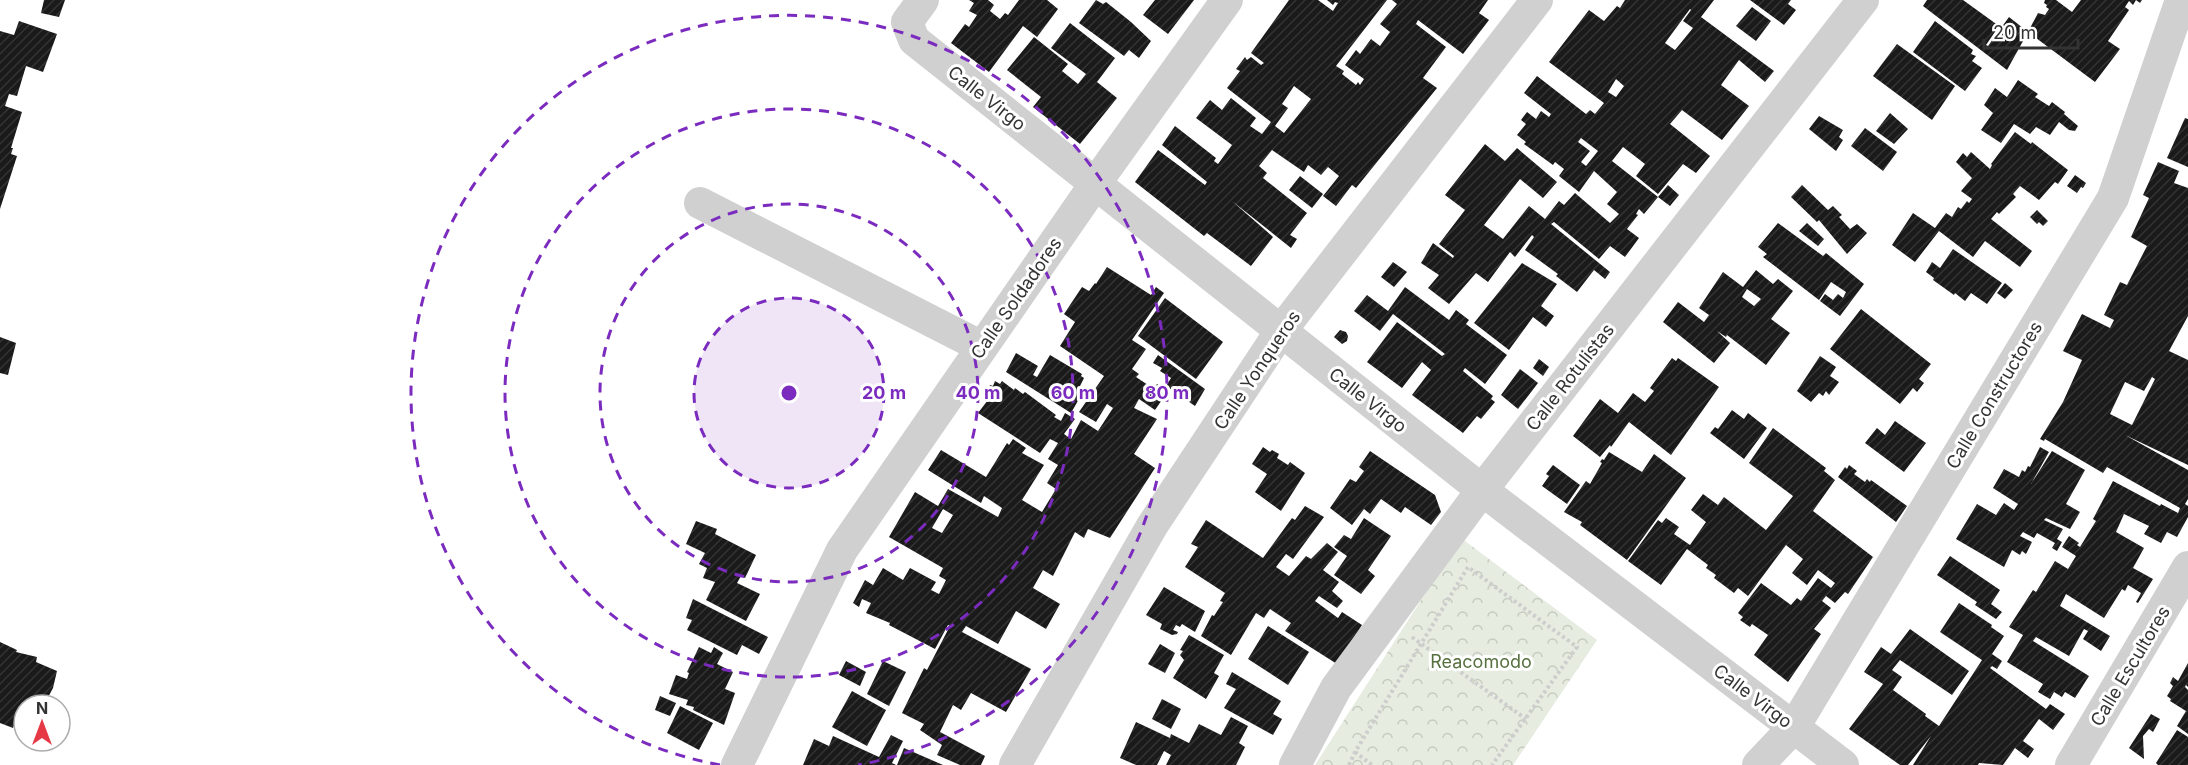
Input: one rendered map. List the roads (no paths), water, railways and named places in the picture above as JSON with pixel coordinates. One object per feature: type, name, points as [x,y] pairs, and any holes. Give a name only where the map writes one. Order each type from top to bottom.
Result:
[{"type":"street","name":"Calle Soldadores","points":[[737,765],[842,550],[1095,184],[1227,0]]},
{"type":"street","name":"Calle Yonqueros","points":[[1015,765],[1152,526],[1280,332],[1537,0]]},
{"type":"street","name":"Calle Rotulistas","points":[[1295,765],[1336,688],[1482,490],[1863,0]]},
{"type":"street","name":"Calle Constructores","points":[[1758,765],[1794,727],[2113,198],[2181,0]]},
{"type":"street","name":"Calle Virgo","points":[[915,11],[914,40],[1482,490],[1843,765]]},
{"type":"street","points":[[700,203],[982,347]]},
{"type":"street","name":"Calle Escultores","points":[[2071,765],[2188,567]]},
{"type":"park label","name":"Reacomodo","points":[[1481,661]]}]
